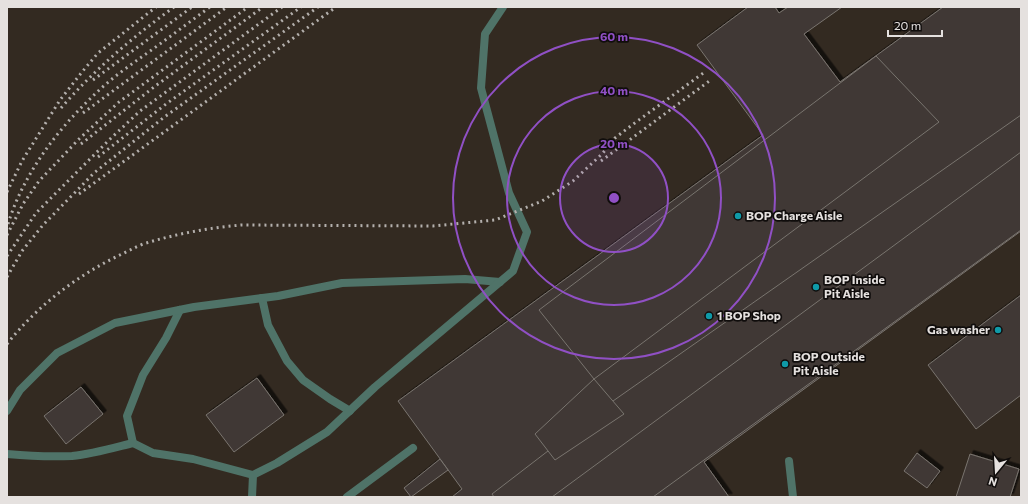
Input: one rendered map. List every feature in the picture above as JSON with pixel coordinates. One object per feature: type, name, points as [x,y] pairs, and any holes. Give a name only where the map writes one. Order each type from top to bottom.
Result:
[{"type":"lane","points":[[7,454],[73,456],[133,443],[153,453],[193,459],[253,475],[277,463],[328,432],[381,382],[513,271],[527,232],[509,192],[480,88],[485,34],[503,7]]},
{"type":"lane","points":[[7,411],[20,390],[57,354],[114,323],[180,310],[262,298],[342,283],[466,279],[500,282]]},
{"type":"lane","points":[[262,298],[268,325],[287,361],[303,380],[350,411]]},
{"type":"lane","points":[[133,443],[127,416],[143,375],[166,338],[180,310]]},
{"type":"lane","points":[[346,497],[413,448]]},
{"type":"lane","points":[[789,461],[793,497]]},
{"type":"lane","points":[[252,497],[253,475]]},
{"type":"shaded area","points":[[7,7],[1021,7],[1021,497],[7,497]]},
{"type":"building","name":"1 BOP Shop","points":[[748,7],[775,7],[779,13],[788,7],[842,7],[804,34],[840,82],[943,7],[1021,7],[1021,231],[704,462],[729,497],[452,497],[462,489],[398,401],[763,135],[697,45]]},
{"type":"building","name":"BOP Charge Aisle","points":[[876,56],[939,122],[594,379],[539,310]]},
{"type":"building","name":"BOP Inside Pit Aisle","points":[[1021,115],[1021,173],[554,497],[494,497],[492,494],[613,401]]},
{"type":"building","name":"BOP Outside Pit Aisle","points":[[1021,152],[1021,230],[653,497],[552,497]]},
{"type":"building","name":"Gas washer","points":[[1021,295],[1021,395],[976,429],[928,365]]},
{"type":"building","points":[[257,378],[284,415],[234,452],[206,415]]},
{"type":"building","points":[[594,379],[624,414],[555,460],[535,434]]},
{"type":"building","points":[[81,387],[103,414],[66,444],[44,416]]},
{"type":"building","points":[[917,453],[940,471],[927,488],[904,471]]},
{"type":"building","points":[[970,454],[1019,469],[1010,497],[956,497]]},
{"type":"building","points":[[440,459],[448,470],[411,497],[404,488]]},
{"type":"railway","points":[[7,192],[22,161],[60,100],[82,72],[98,53],[156,7]]},
{"type":"railway","points":[[61,108],[87,80],[115,54],[174,7]]},
{"type":"railway","points":[[93,80],[192,7]]},
{"type":"railway","points":[[8,224],[22,188],[32,171],[54,139],[79,110],[117,75],[210,7]]},
{"type":"railway","points":[[83,113],[227,7]]},
{"type":"railway","points":[[7,235],[23,204],[39,181],[79,139],[119,102],[248,7]]},
{"type":"railway","points":[[81,144],[154,87],[263,7]]},
{"type":"railway","points":[[7,256],[36,213],[140,111],[282,7]]},
{"type":"railway","points":[[98,157],[166,104],[301,7]]},
{"type":"railway","points":[[7,277],[22,251],[43,225],[94,173],[163,118],[318,7]]},
{"type":"railway","points":[[79,194],[336,7]]},
{"type":"railway","points":[[7,344],[32,316],[75,281],[107,261],[135,247],[167,237],[241,225],[433,226],[495,220],[542,201],[573,181],[602,154],[615,138],[706,71]]},
{"type":"railway","points":[[601,161],[712,79]]},
{"type":"place","name":"BOP Charge Aisle","points":[[738,216]]},
{"type":"place","name":"BOP Inside Pit Aisle","points":[[816,287]]},
{"type":"place","name":"1 BOP Shop","points":[[709,316]]},
{"type":"place","name":"Gas washer","points":[[998,330]]},
{"type":"place","name":"BOP Outside Pit Aisle","points":[[785,364]]}]
